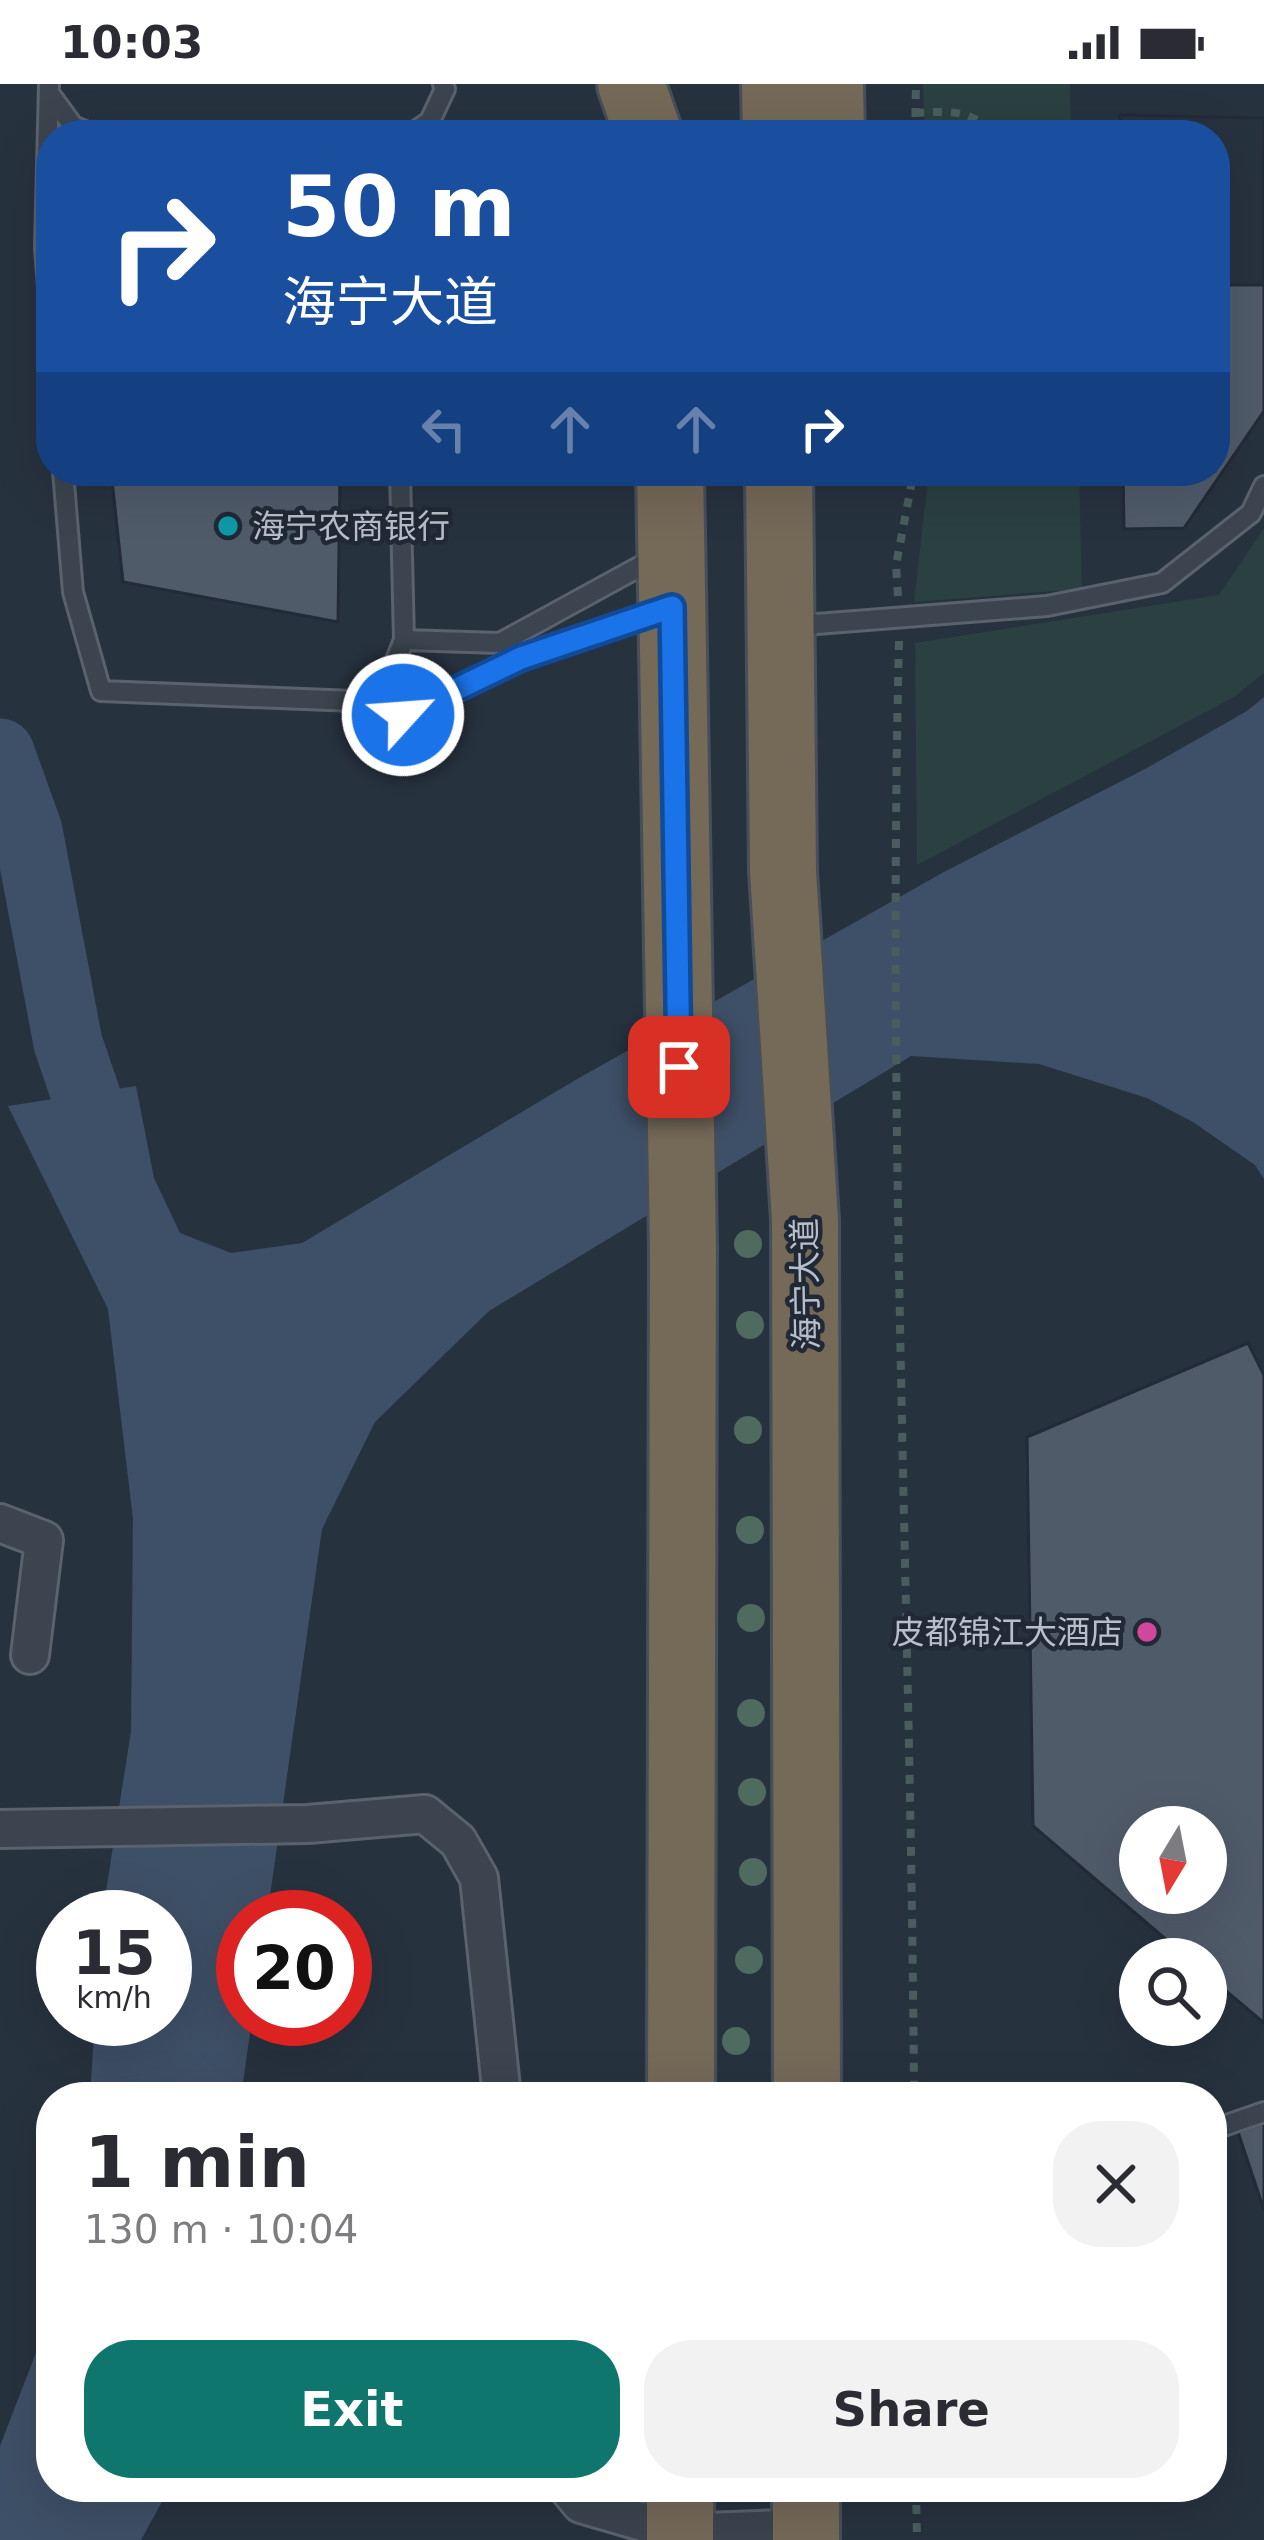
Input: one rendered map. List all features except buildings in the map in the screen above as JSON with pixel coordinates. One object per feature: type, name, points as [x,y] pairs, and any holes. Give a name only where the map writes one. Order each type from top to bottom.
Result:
[{"type":"highway","points":[[631,84],[644,120]]},
{"type":"highway","points":[[665,84],[666,120]]},
{"type":"highway","points":[[775,84],[776,120]]},
{"type":"highway","points":[[830,84],[831,120]]},
{"type":"highway","points":[[670,486],[683,1248],[681,2082]]},
{"type":"highway","name":"海宁大道","points":[[779,486],[783,871],[805,1220],[807,2082]]},
{"type":"highway","points":[[781,626],[814,486]]},
{"type":"street","points":[[0,1523],[44,1540],[30,1655]]},
{"type":"street","points":[[0,1829],[308,1824],[425,1814],[458,1840],[479,1878],[500,2082]]},
{"type":"street","points":[[579,2502],[680,2520],[806,2518]]},
{"type":"lane","points":[[430,120],[443,84]]},
{"type":"lane","points":[[49,88],[69,120]]},
{"type":"lane","points":[[48,120],[49,88]]},
{"type":"lane","points":[[64,486],[73,592],[100,691],[380,702],[403,715],[672,578]]},
{"type":"lane","points":[[380,702],[404,640],[400,486]]},
{"type":"lane","points":[[781,626],[1047,606],[1162,583],[1251,513],[1264,486]]},
{"type":"lane","points":[[404,640],[500,643],[672,578]]},
{"type":"lane","points":[[1227,2125],[1264,2112]]},
{"type":"path","points":[[915,120],[916,84]]},
{"type":"path","points":[[915,112],[980,120]]},
{"type":"path","points":[[911,486],[896,565],[900,617],[894,889],[914,2082]]},
{"type":"path","points":[[916,2502],[916,2540]]},
{"type":"green space","points":[[923,84],[1070,84],[1071,120],[924,120]]},
{"type":"green space","points":[[927,486],[1079,486],[1082,589],[914,602]]},
{"type":"green space","points":[[1264,528],[1264,673],[1234,697],[917,865],[915,643],[1219,595]]},
{"type":"water","points":[[1264,697],[1264,1179],[1255,1165],[1193,1122],[1147,1098],[1039,1064],[911,1056],[489,1311],[375,1422],[322,1529],[271,1890],[216,1890],[216,2046],[248,2046],[243,2082],[91,2082],[93,2046],[192,2046],[192,1890],[106,1890],[131,1731],[133,1519],[108,1309],[8,1106],[136,1086],[154,1178],[180,1233],[231,1253],[302,1243],[572,1082],[942,873],[1145,769]]},
{"type":"water","points":[[36,2353],[36,2502],[162,2502],[141,2540],[0,2540],[0,2446]]},
{"type":"waterway","points":[[0,753],[28,831],[68,1043],[115,1181]]},
{"type":"place","name":"海宁农商银行","points":[[228,526]]},
{"type":"place","name":"皮都锦江大酒店","points":[[1147,1632]]},
{"type":"route","points":[[403,715],[521,658],[672,607],[679,1067]]}]
